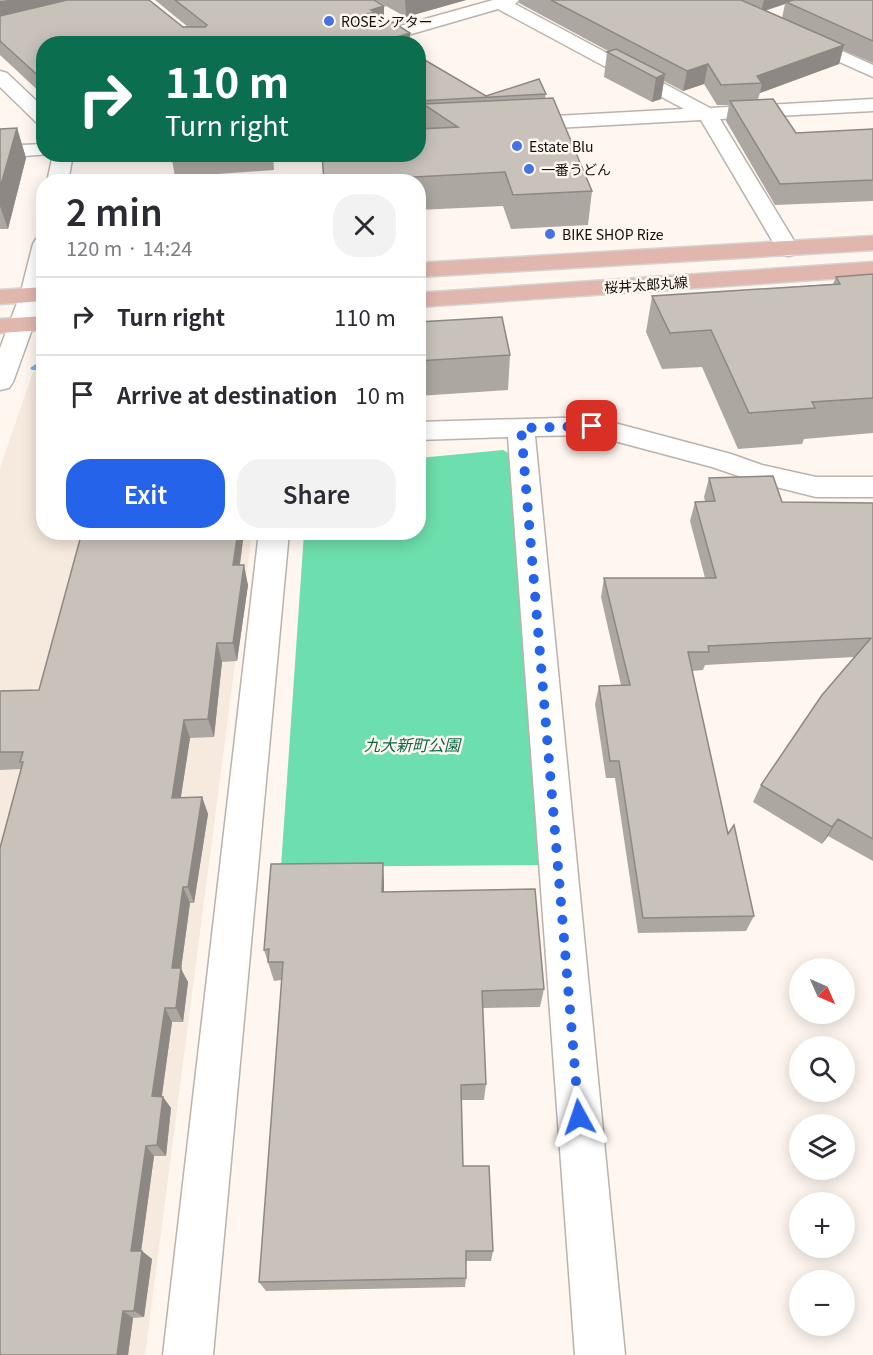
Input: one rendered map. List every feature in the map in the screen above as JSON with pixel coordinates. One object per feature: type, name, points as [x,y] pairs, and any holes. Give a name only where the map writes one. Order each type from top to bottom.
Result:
[{"type":"main road","name":"桜井太郎丸線","points":[[426,270],[873,243]]},
{"type":"main road","name":"桜井太郎丸線","points":[[426,299],[873,269]]},
{"type":"main road","points":[[0,297],[36,295]]},
{"type":"street","points":[[716,0],[873,72]]},
{"type":"street","points":[[382,36],[506,2],[707,114],[788,249]]},
{"type":"street","points":[[760,20],[781,13]]},
{"type":"street","points":[[388,17],[408,28]]},
{"type":"street","points":[[0,77],[36,111]]},
{"type":"street","points":[[499,125],[873,105]]},
{"type":"street","points":[[0,152],[36,150]]},
{"type":"street","points":[[0,382],[22,324],[36,299]]},
{"type":"street","points":[[426,431],[592,426],[721,460],[756,473],[816,487],[873,487]]},
{"type":"street","points":[[521,428],[600,1355]]},
{"type":"street","points":[[188,1355],[273,540]]},
{"type":"shaded area","points":[[33,372],[36,372],[36,540],[251,540],[145,1355],[0,1355],[0,468]]},
{"type":"green space","name":"九大新町公園","points":[[503,450],[512,455],[544,865],[281,867],[304,540],[426,540],[426,457]]},
{"type":"building","points":[[67,0],[149,0],[183,27],[205,27],[207,25],[175,0],[374,0],[384,6],[371,10],[375,12],[348,19],[345,25],[376,27],[393,22],[410,33],[400,36],[36,36],[36,74],[0,41],[0,16]]},
{"type":"building","points":[[551,0],[741,0],[844,45],[757,76],[762,83],[721,85],[708,64],[687,71]]},
{"type":"building","points":[[794,0],[873,0],[873,41],[786,2]]},
{"type":"building","points":[[616,49],[665,74],[656,78],[607,52]]},
{"type":"building","points":[[426,61],[486,96],[539,79],[546,94],[426,101]]},
{"type":"building","points":[[553,98],[592,191],[513,195],[505,172],[426,176],[426,174],[323,174],[323,162],[426,162],[426,129],[458,127],[426,104]]},
{"type":"building","points":[[773,99],[796,133],[873,129],[873,180],[780,184],[730,101]]},
{"type":"building","points":[[17,128],[0,188],[0,129]]},
{"type":"building","points":[[873,274],[873,398],[812,402],[815,408],[749,413],[711,330],[670,333],[652,296],[840,284],[836,277]]},
{"type":"building","points":[[502,317],[510,355],[426,360],[426,322]]},
{"type":"building","points":[[773,476],[782,502],[873,503],[873,839],[838,819],[832,827],[761,785],[822,695],[871,638],[708,646],[709,652],[688,652],[728,834],[734,825],[754,916],[643,918],[619,761],[610,761],[599,686],[630,685],[604,578],[716,578],[695,502],[715,501],[709,478]]},
{"type":"building","points":[[80,540],[237,540],[233,565],[244,565],[233,643],[217,643],[208,719],[184,720],[172,798],[202,797],[188,887],[183,887],[172,968],[181,968],[176,1008],[165,1008],[152,1096],[163,1097],[157,1145],[146,1146],[131,1251],[142,1251],[134,1311],[123,1311],[117,1355],[0,1355],[0,848],[23,762],[20,762],[23,752],[0,752],[0,691],[39,690]]},
{"type":"building","points":[[383,863],[382,892],[535,889],[544,989],[482,991],[486,1084],[461,1085],[463,1166],[489,1166],[493,1251],[466,1251],[466,1278],[259,1282],[283,962],[268,962],[269,949],[264,950],[271,864]]},
{"type":"place","name":"ROSEシアター","points":[[329,21]]},
{"type":"place","name":"Estate Blu","points":[[517,146]]},
{"type":"place","name":"一番うどん","points":[[529,169]]},
{"type":"place","name":"BIKE SHOP Rize","points":[[550,234]]},
{"type":"route","points":[[579,1117],[521,428],[592,426]]}]
